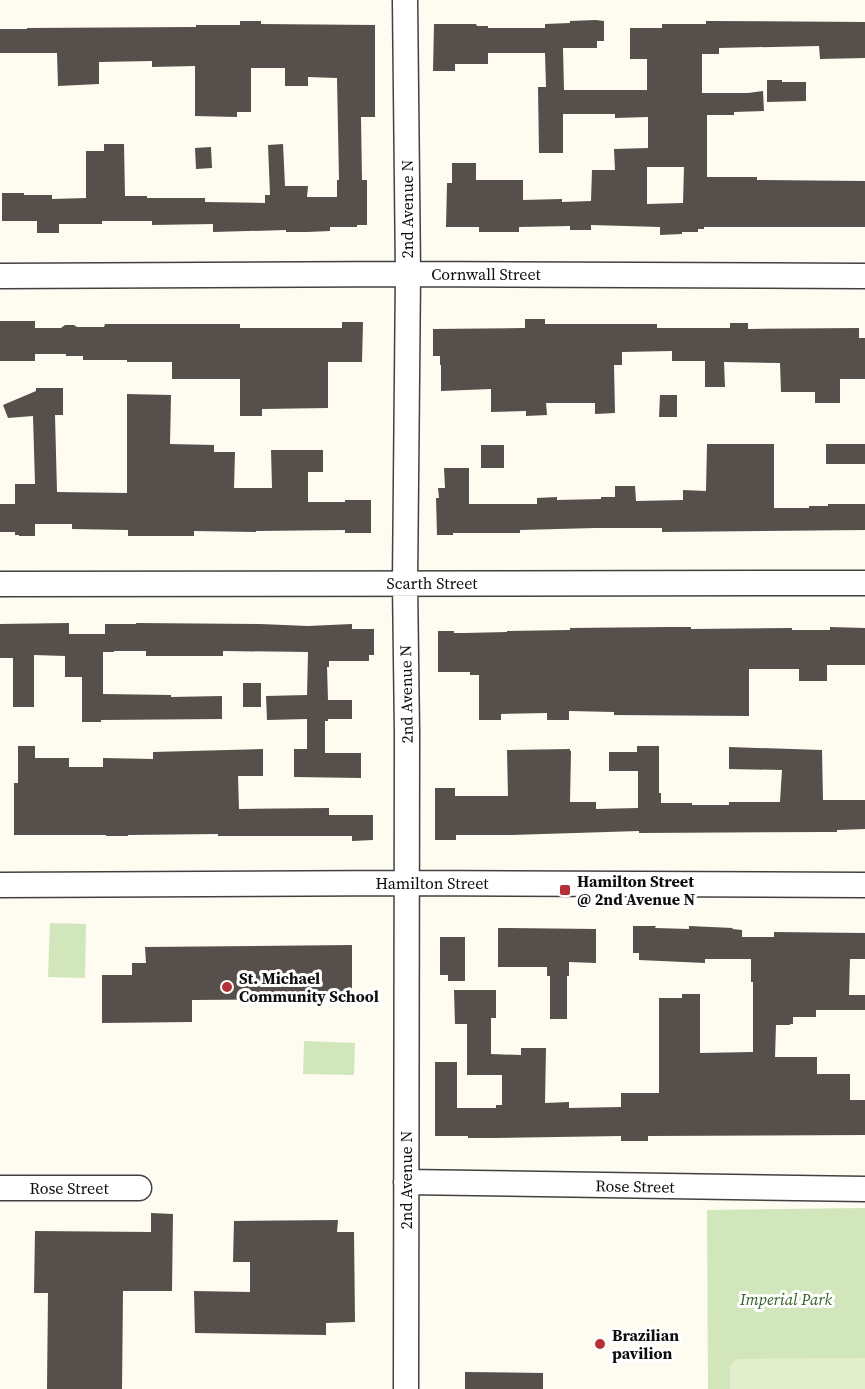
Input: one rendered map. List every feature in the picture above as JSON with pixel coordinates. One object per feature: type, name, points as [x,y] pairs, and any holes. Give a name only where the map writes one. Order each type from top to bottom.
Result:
[{"type":"street","name":"2nd Avenue N","points":[[405,0],[408,274],[405,583],[407,733],[406,1389]]},
{"type":"street","name":"Cornwall Street","points":[[0,276],[408,274],[865,276]]},
{"type":"street","name":"Scarth Street","points":[[0,584],[865,583]]},
{"type":"street","name":"Hamilton Street","points":[[0,885],[406,883],[865,885]]},
{"type":"street","name":"Rose Street","points":[[406,1182],[865,1189]]},
{"type":"street","name":"Rose Street","points":[[0,1188],[139,1188]]},
{"type":"green space","points":[[50,923],[86,924],[85,978],[48,977]]},
{"type":"green space","points":[[304,1041],[355,1043],[354,1075],[303,1074]]},
{"type":"green space","name":"Imperial Park","points":[[865,1208],[865,1389],[708,1389],[707,1210]]},
{"type":"green space","points":[[865,1358],[865,1389],[730,1389],[730,1366],[736,1359]]},
{"type":"building","points":[[240,21],[261,21],[261,24],[375,25],[375,117],[361,117],[362,180],[367,180],[367,225],[330,227],[330,231],[213,232],[213,224],[152,225],[152,221],[102,221],[102,224],[59,224],[59,233],[37,233],[37,221],[2,221],[2,193],[52,195],[52,199],[86,198],[86,151],[104,151],[104,144],[124,144],[125,196],[205,198],[205,202],[265,203],[265,195],[270,195],[268,145],[283,144],[285,186],[308,186],[307,197],[337,197],[337,180],[339,180],[337,78],[308,77],[308,86],[285,86],[285,68],[251,68],[251,112],[237,112],[237,117],[195,116],[195,66],[152,67],[152,61],[99,62],[99,84],[58,86],[57,53],[0,53],[0,29],[196,27],[196,25],[240,25]]},
{"type":"building","points":[[570,21],[604,21],[604,41],[597,41],[597,48],[563,48],[564,90],[647,90],[647,59],[630,59],[630,28],[662,28],[662,24],[706,24],[706,21],[865,22],[865,58],[820,59],[819,46],[719,48],[719,54],[702,54],[702,93],[763,91],[764,111],[734,112],[734,115],[707,115],[707,177],[865,181],[865,227],[704,227],[704,229],[698,229],[698,232],[660,235],[660,227],[591,225],[591,230],[570,230],[570,226],[519,227],[519,232],[479,232],[479,227],[446,227],[447,183],[452,183],[452,163],[476,163],[476,180],[523,180],[523,200],[591,201],[592,170],[615,170],[614,149],[648,148],[648,117],[615,118],[615,114],[563,114],[563,153],[539,153],[538,87],[546,87],[545,53],[488,53],[488,64],[455,64],[455,71],[433,71],[434,24],[476,24],[477,26],[488,26],[488,28],[545,28],[545,24],[570,23]],"holes":[[[647,167],[684,167],[683,203],[647,204]]]},
{"type":"building","points":[[767,80],[806,82],[806,101],[767,102]]},
{"type":"building","points":[[211,147],[212,168],[196,169],[195,148]]},
{"type":"building","points":[[525,319],[545,319],[545,324],[657,324],[657,328],[730,328],[730,323],[748,323],[748,329],[859,328],[859,338],[865,338],[865,379],[840,379],[840,403],[815,403],[815,392],[781,392],[780,363],[724,362],[725,387],[705,387],[705,361],[672,361],[672,351],[622,352],[622,365],[614,365],[615,413],[595,414],[595,403],[546,403],[547,415],[526,416],[526,411],[491,412],[491,389],[441,391],[440,356],[433,356],[433,329],[525,328]]},
{"type":"building","points":[[0,321],[35,321],[35,328],[61,328],[65,325],[104,327],[105,324],[240,324],[240,328],[342,328],[342,322],[363,322],[362,362],[328,362],[328,408],[262,409],[262,416],[240,416],[240,379],[172,379],[172,362],[83,360],[83,356],[66,356],[66,354],[35,354],[35,361],[0,361]]},
{"type":"building","points":[[36,388],[63,388],[63,415],[55,415],[57,492],[127,493],[127,394],[171,395],[170,444],[214,445],[214,452],[235,452],[234,488],[272,488],[271,450],[323,450],[323,472],[308,472],[308,502],[371,500],[371,533],[345,533],[345,530],[194,531],[194,536],[128,536],[128,530],[72,529],[72,524],[35,524],[35,536],[19,536],[15,535],[15,532],[0,532],[0,504],[15,504],[15,484],[35,484],[33,416],[8,418],[3,405],[36,391]]},
{"type":"building","points":[[660,395],[677,395],[677,417],[659,417]]},
{"type":"building","points":[[707,444],[774,444],[774,508],[865,504],[865,530],[662,532],[662,528],[595,528],[437,535],[436,498],[439,498],[438,488],[445,488],[444,468],[469,468],[469,504],[537,504],[537,498],[557,497],[557,500],[601,499],[601,497],[615,497],[615,486],[635,486],[636,501],[683,500],[683,490],[706,491]]},
{"type":"building","points":[[826,444],[865,444],[865,464],[826,464]]},
{"type":"building","points":[[481,445],[504,445],[504,468],[481,468]]},
{"type":"building","points":[[69,623],[69,634],[105,634],[105,624],[136,623],[308,626],[352,624],[352,629],[374,629],[374,655],[369,655],[369,661],[329,661],[329,667],[327,667],[328,700],[352,700],[352,719],[325,721],[325,753],[361,753],[361,778],[294,777],[294,749],[307,749],[307,719],[267,720],[266,696],[307,695],[308,652],[223,651],[223,656],[146,656],[146,651],[103,652],[103,694],[171,695],[171,697],[222,696],[222,719],[82,722],[82,677],[65,677],[65,656],[34,655],[34,707],[13,707],[13,658],[0,658],[0,624]]},
{"type":"building","points":[[691,627],[691,629],[792,628],[792,630],[830,630],[830,627],[865,628],[865,665],[827,665],[827,681],[799,681],[799,669],[749,669],[749,716],[614,715],[614,712],[569,711],[569,720],[547,720],[547,713],[501,714],[501,720],[479,720],[479,675],[470,675],[470,672],[438,672],[438,631],[465,633],[570,630],[570,628]]},
{"type":"building","points":[[243,683],[261,683],[261,707],[243,707]]},
{"type":"building","points":[[18,746],[35,746],[35,758],[69,758],[69,767],[103,767],[103,758],[153,759],[153,752],[263,749],[263,776],[238,776],[239,809],[329,808],[329,815],[373,815],[373,840],[352,841],[352,836],[218,836],[218,834],[14,835],[14,783],[18,783]]},
{"type":"building","points":[[637,746],[659,746],[661,803],[692,803],[692,805],[780,802],[782,770],[729,769],[729,747],[822,750],[823,800],[865,800],[865,829],[837,830],[837,832],[639,833],[639,831],[456,835],[456,840],[435,840],[435,788],[455,788],[455,796],[508,796],[507,750],[570,749],[570,802],[596,802],[596,809],[638,808],[638,771],[609,771],[609,752],[637,752]]},
{"type":"building","points":[[633,926],[689,929],[689,926],[733,928],[742,930],[742,937],[774,937],[774,932],[865,933],[865,959],[850,959],[849,995],[865,995],[865,1010],[816,1010],[816,1017],[793,1017],[793,1024],[776,1025],[775,1057],[817,1057],[817,1074],[850,1074],[850,1100],[865,1100],[865,1135],[648,1136],[648,1141],[621,1141],[621,1136],[468,1138],[468,1136],[435,1136],[435,1062],[457,1062],[457,1108],[496,1108],[496,1105],[502,1105],[502,1075],[467,1075],[467,1024],[455,1024],[454,990],[496,990],[496,1018],[491,1018],[491,1054],[521,1055],[521,1048],[546,1048],[545,1103],[569,1102],[569,1108],[621,1107],[621,1093],[659,1093],[659,998],[682,998],[682,994],[700,994],[700,1053],[753,1052],[751,959],[705,959],[705,963],[639,960],[639,953],[633,953]]},
{"type":"building","points":[[498,928],[596,929],[596,963],[569,962],[567,1019],[550,1019],[550,976],[547,976],[547,967],[498,967]]},
{"type":"building","points":[[440,937],[465,937],[465,981],[448,981],[448,975],[440,975]]},
{"type":"building","name":"St. Michael Community School","points":[[352,945],[352,999],[192,1000],[192,1022],[102,1023],[102,975],[132,975],[132,963],[146,963],[145,947]]},
{"type":"building","points":[[151,1213],[173,1214],[172,1291],[123,1291],[122,1389],[47,1389],[48,1293],[34,1293],[35,1231],[151,1232]]},
{"type":"building","points":[[338,1220],[337,1232],[354,1232],[355,1322],[326,1323],[326,1335],[195,1333],[194,1291],[250,1292],[250,1262],[233,1262],[234,1221]]},
{"type":"building","points":[[465,1372],[543,1373],[543,1389],[465,1389]]},
{"type":"place","name":"Hamilton Street @ 2nd Avenue N","points":[[565,890]]},
{"type":"place","name":"St. Michael Community School","points":[[227,987]]},
{"type":"place","name":"Brazilian pavilion","points":[[600,1344]]}]
